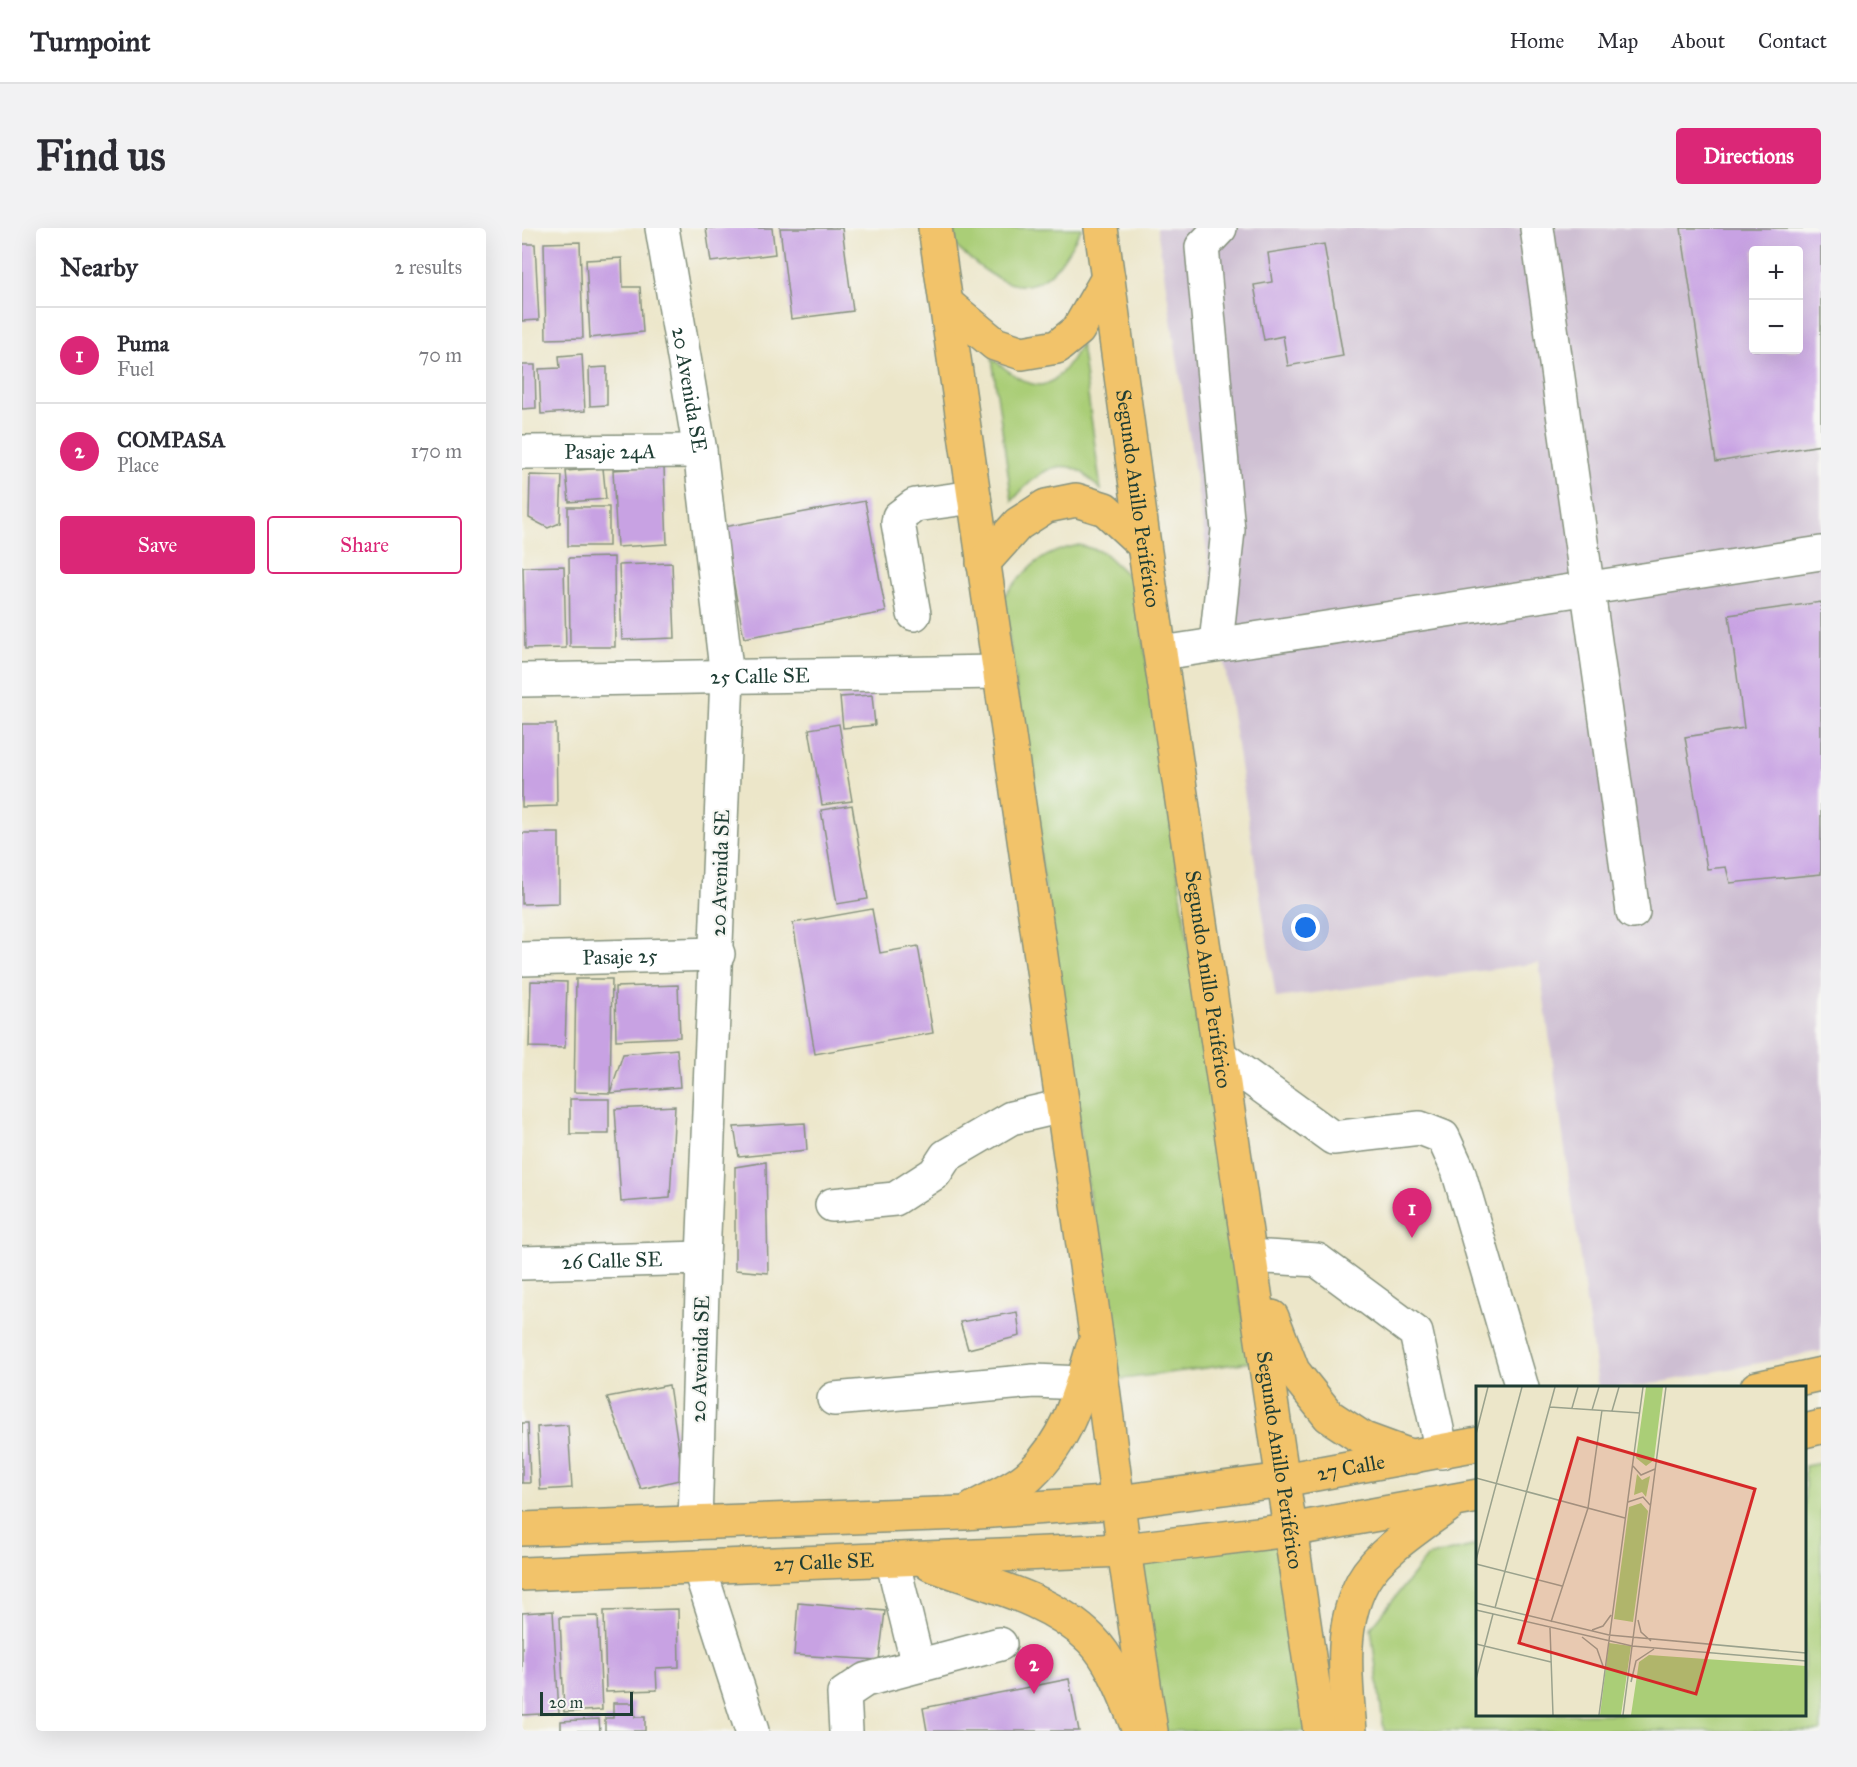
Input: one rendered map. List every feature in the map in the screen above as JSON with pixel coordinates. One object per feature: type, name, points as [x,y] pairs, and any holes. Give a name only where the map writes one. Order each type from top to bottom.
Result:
[{"type":"main road","points":[[935,228],[1096,1334],[1124,1550],[1151,1731]]},
{"type":"main road","name":"Segundo Anillo Periférico","points":[[1101,228],[1144,545],[1162,653],[1320,1731]]},
{"type":"main road","points":[[947,304],[995,345],[1022,353],[1057,347],[1078,330],[1108,278]]},
{"type":"main road","points":[[983,563],[1018,524],[1046,506],[1076,500],[1105,509],[1144,545]]},
{"type":"main road","points":[[1250,1259],[1293,1371],[1329,1416],[1364,1439],[1428,1454]]},
{"type":"main road","points":[[964,1513],[1030,1475],[1053,1449],[1074,1413],[1096,1334]]},
{"type":"main road","points":[[1766,1386],[1821,1374]]},
{"type":"main road","points":[[1806,1431],[1821,1427]]},
{"type":"main road","name":"27 Calle","points":[[1118,1502],[1283,1480],[1476,1444]]},
{"type":"main road","points":[[1124,1550],[1290,1530],[1465,1499]]},
{"type":"main road","points":[[1350,1731],[1345,1669],[1348,1625],[1363,1581],[1392,1549],[1465,1499]]},
{"type":"main road","name":"27 Calle SE","points":[[522,1529],[964,1513],[1118,1502]]},
{"type":"main road","name":"27 Calle SE","points":[[522,1574],[1124,1550]]},
{"type":"main road","points":[[903,1559],[1032,1601],[1062,1615],[1093,1640],[1116,1677],[1140,1731]]},
{"type":"street","name":"20 Avenida SE","points":[[662,228],[700,451],[727,677],[718,954],[703,1258],[695,1523]]},
{"type":"street","points":[[1216,644],[1228,530],[1202,247],[1220,228]]},
{"type":"street","points":[[1537,228],[1633,912]]},
{"type":"street","name":"Pasaje 24A","points":[[522,452],[700,451]]},
{"type":"street","points":[[914,614],[898,523],[899,517],[915,505],[974,497]]},
{"type":"street","points":[[1162,653],[1821,553]]},
{"type":"street","name":"25 Calle SE","points":[[522,680],[998,672]]},
{"type":"street","name":"Pasaje 25","points":[[522,959],[718,954]]},
{"type":"street","points":[[1220,1056],[1333,1138],[1420,1128],[1443,1137],[1458,1170],[1521,1386]]},
{"type":"street","points":[[832,1205],[895,1199],[935,1173],[946,1156],[1011,1118],[1063,1106]]},
{"type":"street","name":"26 Calle SE","points":[[522,1263],[703,1258]]},
{"type":"street","points":[[1250,1259],[1317,1260],[1416,1333],[1428,1454]]},
{"type":"street","points":[[834,1399],[1034,1381],[1082,1383]]},
{"type":"street","points":[[903,1559],[918,1665]]},
{"type":"street","points":[[699,1567],[752,1731]]},
{"type":"street","points":[[846,1731],[844,1694],[865,1680],[1000,1644]]},
{"type":"shaded area","points":[[1157,228],[1821,228],[1821,1351],[1641,1386],[1598,1386],[1539,963],[1276,998]]},
{"type":"green space","points":[[953,228],[1082,228],[1056,268],[1043,279],[1030,285],[1017,285],[991,274],[956,247]]},
{"type":"green space","points":[[1081,344],[1101,490],[1080,471],[1070,467],[1060,467],[1042,473],[1012,501],[992,358],[1021,379],[1042,385],[1052,381],[1061,373]]},
{"type":"green space","points":[[1079,545],[1103,552],[1135,582],[1250,1362],[1116,1380],[1003,597],[1028,569],[1044,557]]},
{"type":"green space","points":[[1821,1463],[1821,1731],[1384,1731],[1371,1628],[1427,1557],[1476,1545],[1476,1716],[1806,1716],[1806,1466]]},
{"type":"green space","points":[[1285,1534],[1312,1731],[1156,1731],[1128,1554]]},
{"type":"building","points":[[706,228],[772,228],[775,254],[711,262]]},
{"type":"building","points":[[780,228],[842,228],[853,311],[791,319]]},
{"type":"building","points":[[1681,228],[1821,228],[1821,445],[1716,462]]},
{"type":"building","points":[[580,242],[583,338],[546,339],[544,243]]},
{"type":"building","points":[[522,244],[535,244],[539,320],[522,321]]},
{"type":"building","points":[[1324,244],[1343,356],[1288,366],[1283,336],[1264,340],[1254,285],[1272,282],[1268,253]]},
{"type":"building","points":[[622,258],[623,287],[640,287],[643,332],[590,338],[586,260]]},
{"type":"building","points":[[582,354],[585,411],[541,414],[539,369],[560,368],[559,356]]},
{"type":"building","points":[[522,365],[535,365],[536,408],[522,409]]},
{"type":"building","points":[[607,367],[607,405],[590,406],[589,368]]},
{"type":"building","points":[[664,467],[667,544],[617,547],[613,470]]},
{"type":"building","points":[[603,468],[606,499],[569,502],[566,471]]},
{"type":"building","points":[[530,475],[562,476],[560,523],[548,528],[529,518]]},
{"type":"building","points":[[865,501],[886,612],[744,638],[723,527]]},
{"type":"building","points":[[568,507],[609,507],[609,546],[568,546]]},
{"type":"building","points":[[614,557],[615,647],[570,647],[569,558]]},
{"type":"building","points":[[672,563],[675,638],[622,640],[619,565]]},
{"type":"building","points":[[564,566],[566,648],[525,649],[523,567]]},
{"type":"building","points":[[1821,602],[1821,874],[1730,883],[1726,867],[1707,869],[1685,737],[1744,728],[1729,615]]},
{"type":"building","points":[[872,695],[875,725],[843,728],[840,697]]},
{"type":"building","points":[[522,724],[556,724],[557,806],[522,807]]},
{"type":"building","points":[[839,724],[852,801],[822,805],[809,729]]},
{"type":"building","points":[[852,805],[868,899],[837,904],[821,810]]},
{"type":"building","points":[[522,833],[559,833],[559,903],[522,904]]},
{"type":"building","points":[[872,909],[880,953],[918,946],[933,1033],[815,1054],[793,923]]},
{"type":"building","points":[[576,979],[612,979],[610,1093],[574,1092]]},
{"type":"building","points":[[531,981],[567,982],[565,1048],[529,1047]]},
{"type":"building","points":[[678,985],[680,1037],[616,1040],[615,987]]},
{"type":"building","points":[[677,1049],[680,1087],[610,1093],[623,1054]]},
{"type":"building","points":[[570,1099],[609,1099],[609,1134],[570,1134]]},
{"type":"building","points":[[675,1106],[670,1198],[621,1202],[615,1109]]},
{"type":"building","points":[[805,1123],[807,1150],[739,1157],[734,1127]]},
{"type":"building","points":[[766,1162],[768,1273],[735,1270],[735,1167]]},
{"type":"building","points":[[1017,1312],[1020,1336],[968,1349],[960,1322]]},
{"type":"building","points":[[669,1385],[683,1479],[641,1489],[607,1397]]},
{"type":"building","points":[[522,1423],[528,1423],[530,1483],[522,1483]]},
{"type":"building","points":[[568,1425],[572,1488],[540,1490],[537,1427]]},
{"type":"building","points":[[798,1603],[885,1611],[879,1660],[794,1655]]},
{"type":"building","points":[[678,1609],[679,1667],[656,1668],[657,1690],[606,1692],[604,1611]]},
{"type":"building","points":[[553,1611],[559,1713],[522,1715],[522,1613]]},
{"type":"building","points":[[598,1616],[602,1710],[564,1712],[560,1617]]},
{"type":"building","points":[[1069,1679],[1079,1731],[927,1731],[923,1708]]},
{"type":"building","points":[[613,1703],[634,1703],[635,1717],[645,1717],[645,1731],[605,1731],[605,1718],[613,1718]]},
{"type":"building","points":[[599,1719],[600,1731],[561,1731],[561,1721]]},
{"type":"place","name":"Puma","points":[[1412,1238]]},
{"type":"place","name":"COMPASA","points":[[1034,1694]]}]
